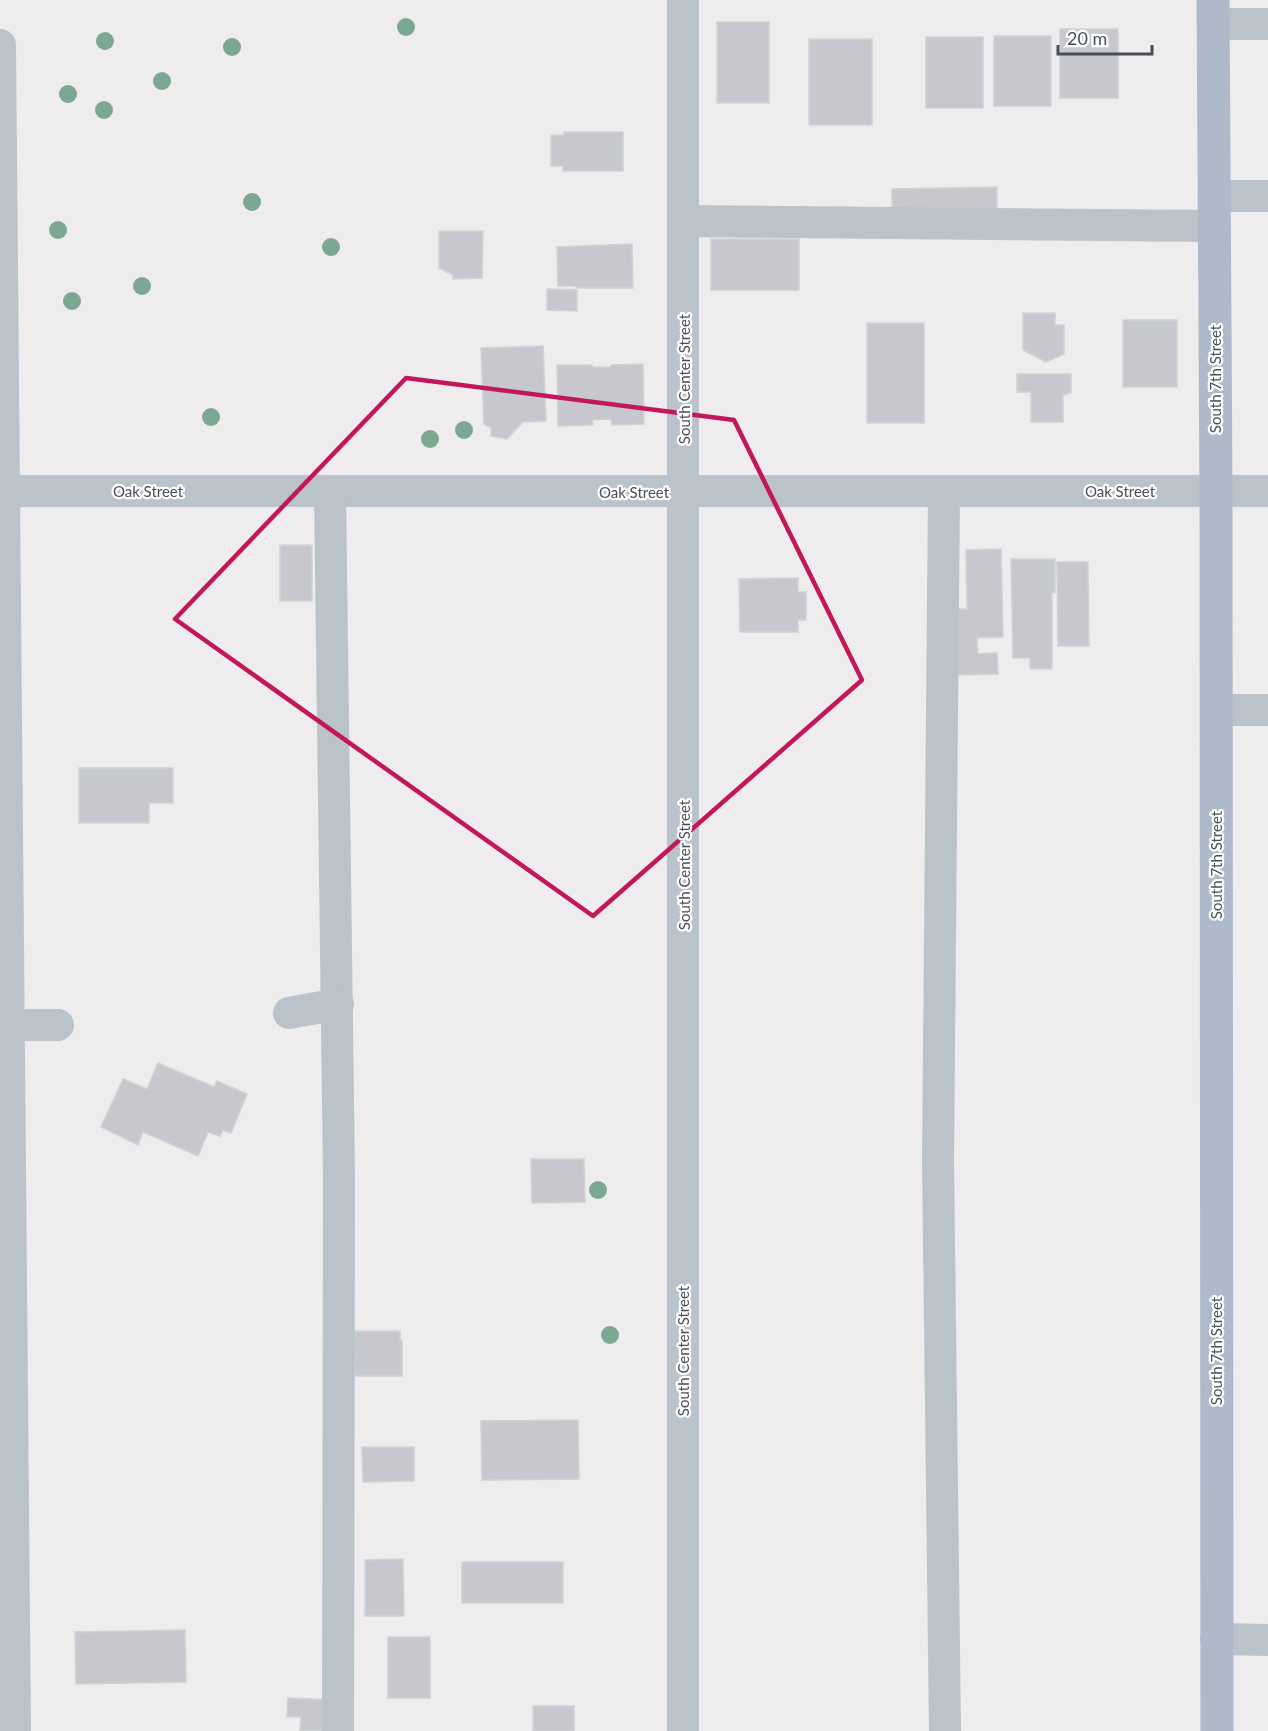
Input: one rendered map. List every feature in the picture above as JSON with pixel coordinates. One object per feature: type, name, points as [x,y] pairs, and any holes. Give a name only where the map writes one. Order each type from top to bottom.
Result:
[{"type":"main road","name":"South 7th Street","points":[[1213,12],[1216,491],[1217,1731]]},
{"type":"street","name":"South Center Street","points":[[683,0],[683,1731]]},
{"type":"street","points":[[1213,12],[1268,24]]},
{"type":"street","points":[[0,45],[8,1025],[6,1423],[15,1731]]},
{"type":"street","points":[[683,221],[1214,211],[1268,196]]},
{"type":"street","name":"Oak Street","points":[[2,491],[1268,491]]},
{"type":"street","points":[[330,492],[338,1004],[338,1731]]},
{"type":"street","points":[[944,492],[938,1161],[945,1731]]},
{"type":"street","points":[[1216,710],[1268,710]]},
{"type":"street","points":[[289,1013],[338,1004]]},
{"type":"street","points":[[8,1025],[58,1025]]},
{"type":"street","points":[[1216,1639],[1268,1640]]},
{"type":"highlighted area","points":[[406,378],[734,420],[862,680],[593,916],[175,619]]},
{"type":"building","points":[[717,22],[769,22],[769,103],[717,103]]},
{"type":"building","points":[[1060,29],[1118,29],[1118,98],[1060,98]]},
{"type":"building","points":[[994,36],[1051,36],[1051,106],[994,106]]},
{"type":"building","points":[[926,37],[983,37],[983,108],[926,108]]},
{"type":"building","points":[[809,39],[872,39],[872,125],[809,125]]},
{"type":"building","points":[[564,132],[623,132],[623,171],[563,171],[563,166],[551,166],[551,135],[564,135]]},
{"type":"building","points":[[997,187],[997,215],[892,216],[892,189]]},
{"type":"building","points":[[439,231],[483,231],[482,278],[453,279],[453,275],[439,268]]},
{"type":"building","points":[[711,239],[799,239],[799,290],[711,290]]},
{"type":"building","points":[[632,244],[633,288],[558,286],[557,247]]},
{"type":"building","points":[[547,289],[577,290],[577,311],[547,310]]},
{"type":"building","points":[[1023,313],[1055,313],[1055,325],[1064,325],[1064,354],[1046,362],[1023,350]]},
{"type":"building","points":[[1123,320],[1177,320],[1177,387],[1123,387]]},
{"type":"building","points":[[867,323],[924,323],[924,423],[867,423]]},
{"type":"building","points":[[543,346],[546,421],[523,422],[507,439],[491,436],[491,428],[484,424],[481,348]]},
{"type":"building","points":[[643,364],[644,424],[612,425],[611,419],[592,420],[593,425],[558,426],[557,365],[611,367],[611,365]]},
{"type":"building","points":[[1017,374],[1071,374],[1071,393],[1063,395],[1063,422],[1031,422],[1031,392],[1017,392]]},
{"type":"building","points":[[280,545],[312,545],[312,601],[280,601]]},
{"type":"building","points":[[1001,549],[1003,637],[977,638],[978,654],[997,653],[998,674],[957,675],[956,609],[967,609],[966,550]]},
{"type":"building","points":[[1011,559],[1055,559],[1055,592],[1052,592],[1052,669],[1030,669],[1030,658],[1013,658]]},
{"type":"building","points":[[1057,562],[1088,562],[1089,646],[1058,646]]},
{"type":"building","points":[[798,578],[798,592],[806,592],[806,620],[798,620],[798,632],[740,632],[739,579]]},
{"type":"building","points":[[79,768],[173,768],[173,803],[149,803],[149,823],[79,823]]},
{"type":"building","points":[[158,1063],[214,1087],[217,1081],[247,1094],[231,1133],[223,1130],[220,1136],[208,1132],[198,1156],[143,1132],[138,1145],[101,1127],[123,1079],[147,1089]]},
{"type":"building","points":[[531,1159],[584,1159],[585,1202],[532,1203]]},
{"type":"building","points":[[354,1331],[400,1331],[402,1376],[355,1376]]},
{"type":"building","points":[[578,1420],[579,1479],[482,1480],[481,1421]]},
{"type":"building","points":[[362,1447],[414,1447],[414,1481],[363,1482]]},
{"type":"building","points":[[403,1559],[404,1616],[365,1616],[365,1560]]},
{"type":"building","points":[[462,1562],[563,1562],[563,1603],[462,1603]]},
{"type":"building","points":[[185,1630],[186,1682],[76,1684],[75,1632]]},
{"type":"building","points":[[388,1637],[430,1637],[430,1698],[388,1698]]},
{"type":"building","points":[[288,1698],[331,1700],[329,1731],[300,1731],[301,1717],[287,1717]]},
{"type":"building","points":[[533,1706],[574,1706],[574,1731],[533,1731]]}]
